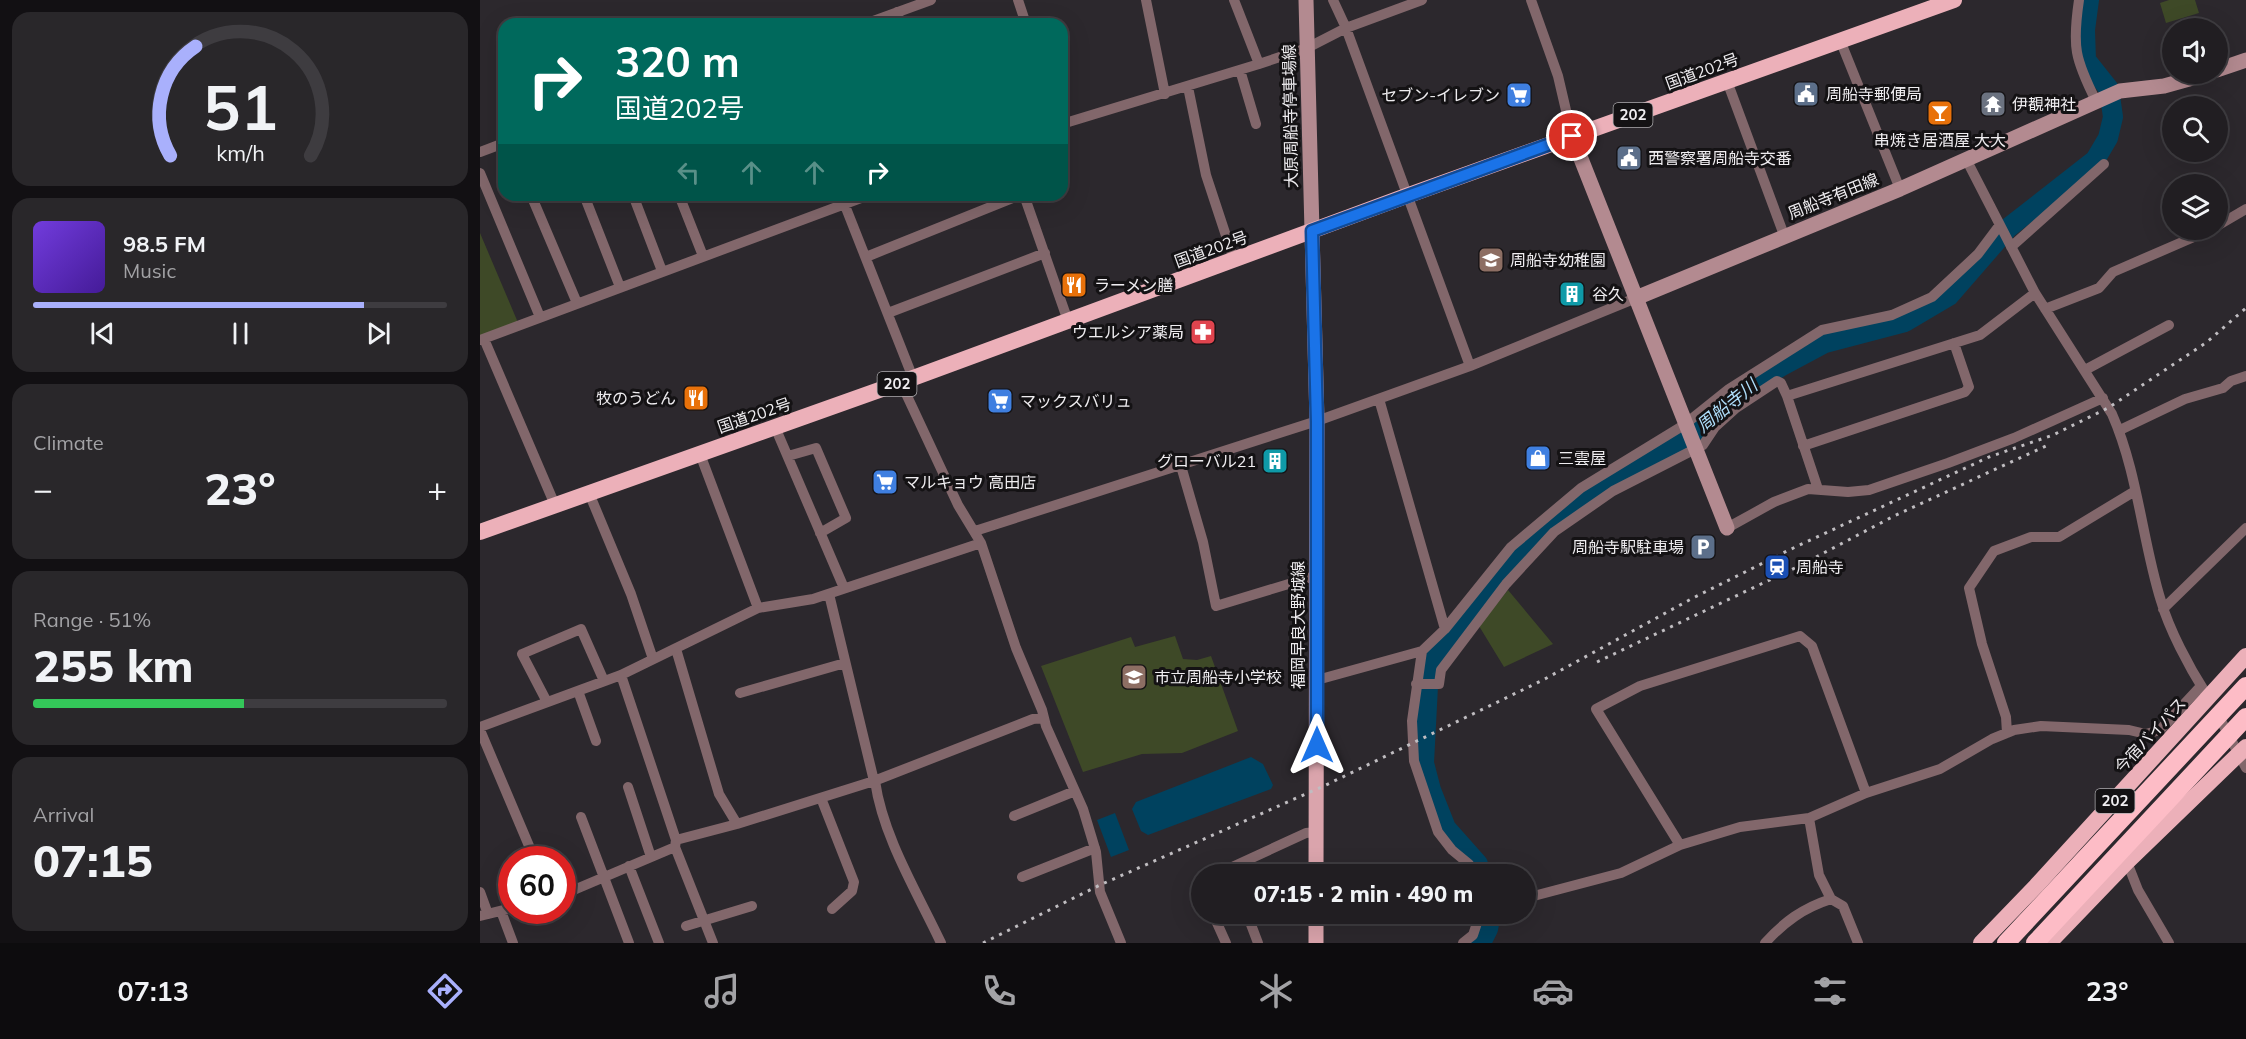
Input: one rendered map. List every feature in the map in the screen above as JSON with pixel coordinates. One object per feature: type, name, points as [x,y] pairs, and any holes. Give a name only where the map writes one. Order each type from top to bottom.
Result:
[{"type":"highway","name":"国道202号","points":[[480,532],[907,380],[1406,196],[1954,0]]},
{"type":"highway","name":"今宿バイパス","points":[[1981,943],[2205,692],[2246,656]]},
{"type":"highway","points":[[2212,723],[2246,678]]},
{"type":"highway","points":[[2006,943],[2246,686]]},
{"type":"highway","points":[[2049,943],[2246,717]]},
{"type":"highway","points":[[2035,943],[2159,826],[2246,732]]},
{"type":"highway","points":[[2120,862],[2243,757]]},
{"type":"main road","name":"大原周船寺停車場線","points":[[1306,0],[1312,231]]},
{"type":"main road","points":[[2228,66],[2246,60]]},
{"type":"main road","name":"周船寺有田線","points":[[1636,298],[1900,189],[2120,91],[2171,84]]},
{"type":"main road","points":[[1572,136],[1726,528]]},
{"type":"main road","name":"福岡早良大野城線","points":[[1312,231],[1317,422],[1316,864]]},
{"type":"main road","points":[[1316,924],[1316,943]]},
{"type":"street","points":[[882,18],[931,0]]},
{"type":"street","points":[[1018,0],[1024,18]]},
{"type":"street","points":[[1146,0],[1165,94]]},
{"type":"street","points":[[1234,0],[1259,64]]},
{"type":"street","points":[[1333,0],[1346,28],[1470,366]]},
{"type":"street","points":[[1068,122],[1188,87],[1307,48],[1346,28],[1422,0]]},
{"type":"street","points":[[1532,0],[1558,76],[1572,136]]},
{"type":"street","points":[[2079,0],[2073,36],[2076,55],[2096,101]]},
{"type":"street","points":[[897,12],[900,18]]},
{"type":"street","points":[[1840,40],[1900,189]]},
{"type":"street","points":[[1240,70],[1256,124]]},
{"type":"street","points":[[1727,81],[1784,235]]},
{"type":"street","points":[[1188,87],[1206,175],[1234,260]]},
{"type":"street","points":[[480,152],[498,145]]},
{"type":"street","points":[[1966,159],[2035,293],[2103,398],[2120,430],[2163,609],[2205,692],[2243,757]]},
{"type":"street","points":[[2010,244],[2104,164]]},
{"type":"street","points":[[480,173],[540,317]]},
{"type":"street","points":[[534,201],[577,303]]},
{"type":"street","points":[[586,201],[620,287]]},
{"type":"street","points":[[635,201],[662,271]]},
{"type":"street","points":[[681,201],[703,256]]},
{"type":"street","points":[[555,505],[482,339],[703,256],[836,201]]},
{"type":"street","points":[[842,201],[888,313],[907,380],[958,505],[981,543],[1016,648],[1075,791],[1095,848],[1100,892],[1121,943]]},
{"type":"street","points":[[866,257],[1007,201]]},
{"type":"street","points":[[1024,201],[1068,321]]},
{"type":"street","points":[[480,206],[492,202]]},
{"type":"street","points":[[2228,220],[2246,209]]},
{"type":"street","points":[[1317,680],[1422,651],[1445,629],[1511,547],[1581,488],[1685,428],[1729,388],[1822,330],[1892,315],[1932,297],[1978,254],[1999,226]]},
{"type":"street","points":[[2045,309],[2099,288],[2113,272],[2187,240]]},
{"type":"street","points":[[888,313],[1045,253]]},
{"type":"street","points":[[1787,396],[1980,335],[2035,293]]},
{"type":"street","points":[[975,531],[1317,422],[1470,366],[1636,298]]},
{"type":"street","points":[[2085,370],[2169,325]]},
{"type":"street","points":[[1803,446],[1965,392],[1969,387],[1967,376],[1954,343]]},
{"type":"street","points":[[2120,430],[2176,403],[2223,388],[2231,381],[2246,375]]},
{"type":"street","points":[[1419,684],[1439,684],[1441,670],[1506,584],[1554,532],[1613,491],[1703,445],[1716,427],[1736,408],[1777,381],[1781,383],[1787,396],[1818,489]]},
{"type":"street","points":[[1726,528],[1774,502],[1808,489],[1848,492],[1869,490],[2014,438],[2103,398]]},
{"type":"street","points":[[1379,399],[1445,629]]},
{"type":"street","points":[[775,427],[844,588]]},
{"type":"street","points":[[788,456],[816,448],[846,518],[820,533]]},
{"type":"street","points":[[700,454],[758,608]]},
{"type":"street","points":[[1181,466],[1203,542],[1216,606],[1315,576]]},
{"type":"street","points":[[2007,733],[2006,717],[1982,644],[1969,588],[1994,551],[2031,537],[2059,537],[2135,491]]},
{"type":"street","points":[[589,493],[631,594],[653,659]]},
{"type":"street","points":[[2163,609],[2246,528]]},
{"type":"street","points":[[529,846],[480,728],[621,675],[676,649],[736,616],[758,608],[829,594],[981,543]]},
{"type":"street","points":[[829,594],[878,802],[906,870],[941,943]]},
{"type":"street","points":[[547,702],[522,654],[581,629],[604,681]]},
{"type":"street","points":[[1680,845],[1596,709],[1640,686],[1800,636],[1812,645],[1866,793]]},
{"type":"street","points":[[676,649],[719,794],[737,824]]},
{"type":"street","points":[[1422,651],[1412,721],[1414,761],[1438,832],[1452,850],[1468,864]]},
{"type":"street","points":[[740,693],[845,663]]},
{"type":"street","points":[[621,675],[676,843],[713,943]]},
{"type":"street","points":[[578,691],[596,741]]},
{"type":"street","points":[[1536,895],[1621,873],[1680,845],[1740,827],[1809,818],[1866,793],[1940,769],[2007,733],[2041,726],[2129,730],[2146,734],[2160,730],[2205,692]]},
{"type":"street","points":[[576,889],[651,857],[676,843],[874,781],[1033,719],[1044,718]]},
{"type":"street","points":[[628,787],[651,857]]},
{"type":"street","points":[[1014,816],[1075,791]]},
{"type":"street","points":[[821,798],[854,882],[852,891],[832,909]]},
{"type":"street","points":[[581,817],[629,943]]},
{"type":"street","points":[[1809,818],[1819,875],[1831,899],[1843,906],[1858,943]]},
{"type":"street","points":[[1239,864],[1306,833],[1316,832]]},
{"type":"street","points":[[1022,877],[1095,848]]},
{"type":"street","points":[[2120,862],[2169,943]]},
{"type":"street","points":[[629,866],[658,943]]},
{"type":"street","points":[[480,892],[484,915]]},
{"type":"street","points":[[1765,943],[1785,921],[1814,905],[1831,899]]},
{"type":"street","points":[[686,926],[752,906]]},
{"type":"street","points":[[509,924],[513,943]]},
{"type":"street","points":[[1217,924],[1226,943]]},
{"type":"street","points":[[1253,924],[1258,943]]},
{"type":"street","points":[[1463,943],[1473,935],[1477,924]]},
{"type":"green space","points":[[2169,0],[2195,0],[2199,13],[2182,18],[2164,18],[2160,3]]},
{"type":"green space","points":[[480,233],[519,325],[480,340]]},
{"type":"green space","points":[[1508,590],[1553,644],[1504,667],[1479,626]]},
{"type":"green space","points":[[1175,636],[1183,659],[1197,660],[1211,656],[1238,731],[1182,753],[1142,754],[1083,772],[1041,666],[1131,637],[1135,647]]},
{"type":"water","points":[[1251,757],[1263,764],[1273,785],[1271,789],[1148,835],[1141,831],[1132,809],[1136,802]]},
{"type":"water","points":[[1115,813],[1129,850],[1111,857],[1097,820]]},
{"type":"waterway","name":"周船寺川","points":[[1478,864],[1446,828],[1431,790],[1424,763],[1429,667],[1489,585],[1555,521],[1604,486],[1680,444],[1749,386],[1782,366],[1825,343],[1905,322],[1949,296],[2008,228],[2095,160],[2108,138],[2113,117],[2109,89],[2086,60],[2085,30],[2089,0]]},
{"type":"waterway","name":"周船寺川","points":[[1481,943],[1489,924]]},
{"type":"railway","points":[[983,943],[1100,885],[1326,785],[1543,680],[1693,598],[1789,550],[1989,457],[2053,435],[2108,408],[2207,342],[2246,308]]},
{"type":"railway","points":[[1597,662],[1799,566],[1894,516],[2048,445]]},
{"type":"place","name":"周船寺郵便局","points":[[1806,94]]},
{"type":"place","name":"セブン-イレブン","points":[[1519,95]]},
{"type":"place","name":"伊覩神社","points":[[1993,104]]},
{"type":"place","name":"串焼き居酒屋 大大","points":[[1940,113]]},
{"type":"place","name":"西警察署周船寺交番","points":[[1629,158]]},
{"type":"place","name":"周船寺幼稚園","points":[[1491,260]]},
{"type":"place","name":"ラーメン膳","points":[[1074,285]]},
{"type":"place","name":"谷久","points":[[1572,294]]},
{"type":"place","name":"ウエルシア薬局","points":[[1203,332]]},
{"type":"place","name":"牧のうどん","points":[[696,398]]},
{"type":"place","name":"マックスバリュ","points":[[1000,401]]},
{"type":"place","name":"三雲屋","points":[[1538,458]]},
{"type":"place","name":"グローバル21","points":[[1275,461]]},
{"type":"place","name":"マルキョウ 高田店","points":[[885,482]]},
{"type":"place","name":"周船寺駅駐車場","points":[[1703,547]]},
{"type":"place","name":"周船寺","points":[[1777,567]]},
{"type":"place","name":"市立周船寺小学校","points":[[1134,677]]},
{"type":"route","points":[[1317,745],[1315,576],[1317,422],[1312,231],[1572,136]]}]
